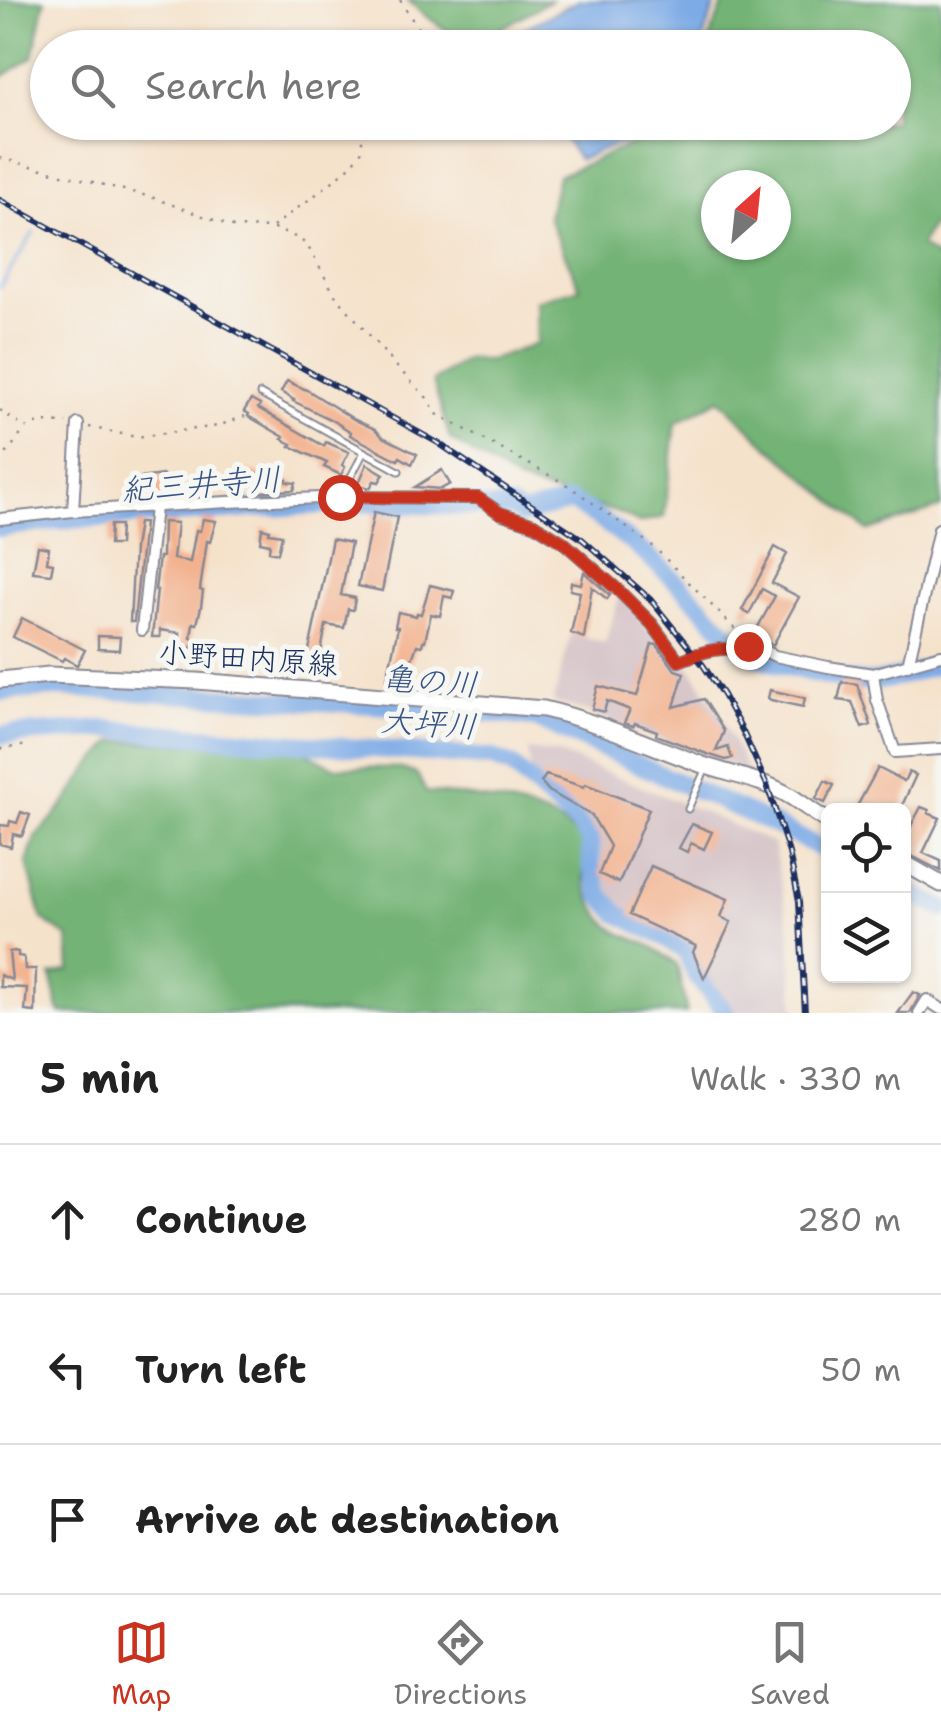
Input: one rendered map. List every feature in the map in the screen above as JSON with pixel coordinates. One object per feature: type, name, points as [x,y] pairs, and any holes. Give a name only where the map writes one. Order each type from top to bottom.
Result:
[{"type":"main road","name":"小野田内原線","points":[[0,680],[49,675],[196,680],[544,708],[584,719],[705,769],[767,785],[821,817]]},
{"type":"main road","points":[[911,867],[941,884]]},
{"type":"street","points":[[72,511],[78,424]]},
{"type":"street","points":[[0,518],[72,511],[154,513],[340,497],[478,498],[563,542],[652,624],[679,661],[708,650],[747,647],[874,674],[941,656]]},
{"type":"street","points":[[142,630],[154,513]]},
{"type":"street","points":[[908,665],[939,529]]},
{"type":"street","points":[[874,674],[877,700],[896,752],[941,749]]},
{"type":"street","points":[[919,1013],[927,1000],[941,1010]]},
{"type":"lane","points":[[260,394],[400,471]]},
{"type":"lane","points":[[340,497],[364,452]]},
{"type":"lane","points":[[688,808],[705,769]]},
{"type":"path","points":[[400,0],[419,30]]},
{"type":"path","points":[[272,228],[341,173],[360,154],[362,140]]},
{"type":"path","points":[[0,158],[151,197],[233,227],[272,228],[298,238],[307,245],[335,295],[437,414],[568,486],[654,548],[747,647]]},
{"type":"path","points":[[0,410],[26,428]]},
{"type":"path","points":[[0,462],[26,428],[42,422],[78,424],[136,438],[218,426],[245,416]]},
{"type":"path","points":[[0,749],[30,746]]},
{"type":"shaded area","points":[[620,595],[679,667],[689,665],[724,722],[748,772],[553,702],[571,634],[605,643]]},
{"type":"shaded area","points":[[528,750],[560,754],[773,843],[789,925],[795,1013],[731,1013],[687,948],[671,934],[617,908],[595,869],[599,839],[587,823],[538,785],[531,774]]},
{"type":"green space","points":[[0,0],[45,0],[39,30],[30,30],[30,59],[0,78]]},
{"type":"green space","points":[[407,0],[551,0],[498,30],[446,30]]},
{"type":"green space","points":[[725,0],[941,0],[941,226],[931,226],[920,246],[941,260],[941,507],[868,531],[720,399],[676,423],[664,517],[639,523],[622,514],[519,482],[450,439],[433,381],[467,359],[487,361],[537,344],[536,301],[580,288],[548,217],[558,176],[641,140],[911,140],[911,30],[713,30]]},
{"type":"green space","points":[[114,741],[298,748],[334,767],[399,768],[417,774],[426,792],[513,805],[557,821],[574,832],[584,847],[585,884],[605,921],[677,965],[687,1013],[60,1013],[51,975],[70,970],[68,937],[42,919],[27,863],[35,838]]},
{"type":"water","points":[[580,0],[717,0],[706,30],[522,30]]},
{"type":"water","points":[[565,140],[629,140],[579,159]]},
{"type":"building","points":[[287,381],[417,454],[412,464],[350,435],[334,421],[293,401],[281,392]]},
{"type":"building","points":[[251,400],[260,405],[258,408],[324,446],[326,442],[349,452],[341,475],[248,416],[244,411]]},
{"type":"building","points":[[367,464],[384,474],[370,488],[358,485]]},
{"type":"building","points":[[239,470],[287,479],[296,483],[294,490],[260,492],[261,487],[236,485]]},
{"type":"building","points":[[442,470],[450,484],[441,489],[415,487]]},
{"type":"building","points":[[163,475],[162,497],[151,498],[150,489],[133,491],[132,479]]},
{"type":"building","points":[[374,512],[397,517],[382,591],[358,586]]},
{"type":"building","points":[[203,519],[216,521],[210,542],[207,541],[201,607],[197,624],[193,623],[192,648],[180,645],[180,633],[160,630],[160,637],[152,637],[155,590],[162,557],[163,522],[177,523],[173,559],[190,562],[196,530],[200,531]]},
{"type":"building","points":[[138,523],[144,523],[134,622],[130,622],[134,548]]},
{"type":"building","points":[[110,525],[120,525],[119,545],[109,545]]},
{"type":"building","points":[[262,528],[282,535],[278,553],[269,551],[270,544],[260,542]]},
{"type":"building","points":[[332,539],[351,543],[341,595],[355,598],[344,628],[326,625],[320,657],[308,655]]},
{"type":"building","points":[[38,546],[49,548],[47,562],[53,563],[51,574],[33,572]]},
{"type":"building","points":[[775,547],[787,554],[772,583],[799,597],[773,645],[753,636],[775,596],[762,589],[749,614],[742,610]]},
{"type":"building","points":[[584,572],[610,595],[607,599],[592,587],[584,638],[571,633],[580,592],[570,590],[571,582],[581,584]]},
{"type":"building","points":[[430,585],[454,591],[452,598],[444,596],[440,616],[431,614],[425,641],[422,646],[417,645],[410,665],[404,663],[399,682],[387,679],[398,612],[421,614]]},
{"type":"building","points":[[22,618],[85,650],[77,665],[13,637]]},
{"type":"building","points":[[98,636],[120,637],[119,650],[98,649]]},
{"type":"building","points":[[652,644],[657,645],[675,670],[684,673],[674,707],[704,699],[724,731],[716,751],[728,747],[732,758],[707,754],[656,735],[657,731],[624,723],[630,710],[607,701],[604,712],[592,709],[598,686],[637,696]]},
{"type":"building","points":[[842,682],[857,684],[871,725],[862,728],[852,702],[838,700]]},
{"type":"building","points":[[770,690],[805,698],[803,707],[771,700]]},
{"type":"building","points":[[878,768],[904,781],[909,772],[916,775],[903,803],[859,803]]},
{"type":"building","points":[[546,775],[584,787],[585,784],[649,809],[619,883],[599,874],[610,846],[592,816],[549,791],[541,782]]},
{"type":"building","points":[[825,781],[834,785],[825,803],[816,799]]},
{"type":"building","points":[[921,807],[940,818],[923,853],[941,861],[941,871],[911,856],[911,826]]},
{"type":"building","points":[[21,812],[30,815],[22,836],[13,834],[11,847],[0,844],[0,825],[17,823]]},
{"type":"building","points":[[692,824],[712,832],[704,849],[691,843],[687,852],[679,848]]},
{"type":"building","points":[[651,866],[728,899],[721,917],[731,922],[704,978],[693,952],[696,946],[629,915]]},
{"type":"building","points":[[9,952],[24,957],[25,969],[36,969],[35,1012],[25,1011],[27,988],[0,987],[0,975],[12,980]]},
{"type":"building","points":[[913,992],[920,995],[910,1013],[898,1013]]},
{"type":"waterway","points":[[0,287],[34,232]]},
{"type":"waterway","name":"紀三井寺川","points":[[0,528],[66,520],[356,503],[512,508],[522,514],[571,502],[635,545],[737,642],[762,659],[866,682],[941,664]]},
{"type":"waterway","name":"亀の川","points":[[0,692],[58,688],[445,709],[533,718],[821,848]]},
{"type":"waterway","name":"大坪川","points":[[0,735],[106,729],[493,758],[512,766],[578,824],[590,841],[591,866],[600,894],[618,914],[686,952],[696,976],[726,1013]]},
{"type":"waterway","name":"亀の川","points":[[911,893],[941,908]]},
{"type":"railway","points":[[0,200],[438,443],[582,539],[650,599],[723,695],[767,785],[789,853],[799,901],[805,1013]]},
{"type":"route","points":[[340,497],[478,498],[500,513],[534,524],[563,542],[652,624],[679,661],[708,650],[743,650],[748,646]]}]
